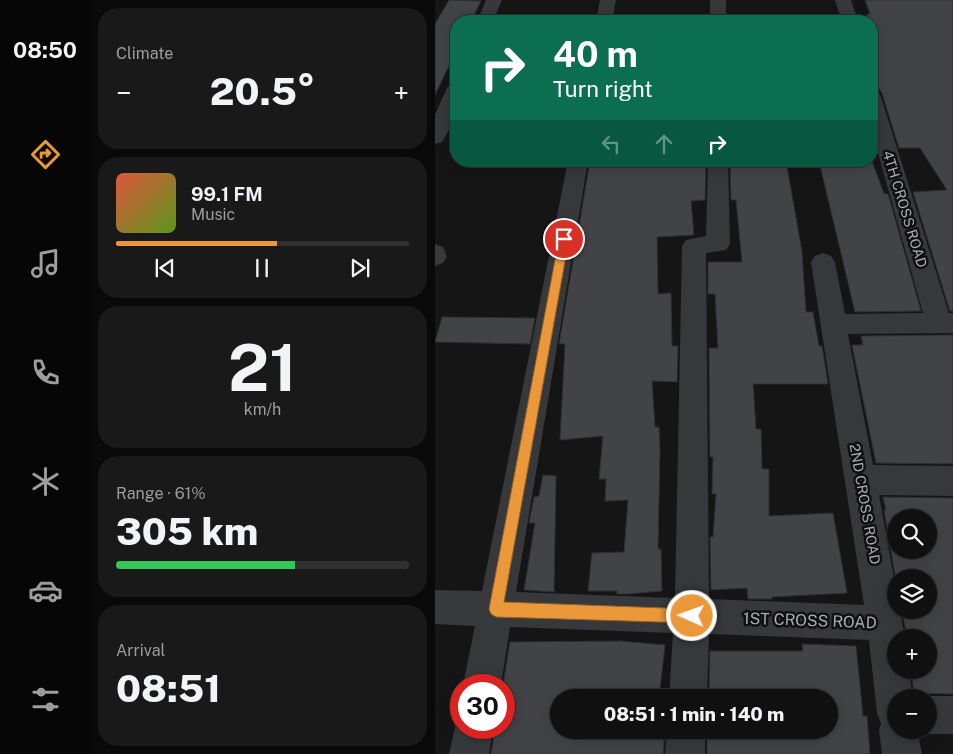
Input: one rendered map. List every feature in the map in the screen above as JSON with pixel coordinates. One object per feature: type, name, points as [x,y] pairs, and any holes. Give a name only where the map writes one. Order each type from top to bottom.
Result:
[{"type":"street","points":[[488,15],[494,0]]},
{"type":"street","points":[[605,15],[608,0]]},
{"type":"street","points":[[718,0],[718,15]]},
{"type":"street","points":[[843,0],[848,15]]},
{"type":"street","points":[[435,138],[450,102]]},
{"type":"street","name":"4TH CROSS ROAD","points":[[878,115],[946,323]]},
{"type":"street","points":[[484,674],[577,167]]},
{"type":"street","points":[[688,689],[692,616],[694,246],[718,244],[718,167]]},
{"type":"street","name":"2ND CROSS ROAD","points":[[823,262],[885,623],[893,689]]},
{"type":"street","points":[[834,324],[946,323]]},
{"type":"street","points":[[861,480],[953,481]]},
{"type":"street","name":"1ST CROSS ROAD","points":[[435,607],[885,623]]},
{"type":"street","points":[[937,715],[953,715]]},
{"type":"street","points":[[469,754],[472,739]]},
{"type":"street","points":[[685,754],[686,739]]},
{"type":"street","points":[[900,739],[902,754]]},
{"type":"building","points":[[449,0],[481,1],[474,15],[450,15],[450,64],[435,95],[435,24]]},
{"type":"building","points":[[865,0],[953,0],[953,311],[950,311],[913,192],[947,190],[920,148],[899,148],[882,93],[878,88],[878,15],[867,14],[870,14]]},
{"type":"building","points":[[589,167],[706,167],[705,200],[691,201],[694,235],[657,237],[658,294],[671,293],[672,346],[678,346],[677,382],[652,381],[655,427],[659,427],[658,549],[661,549],[662,591],[617,594],[617,591],[588,591],[592,553],[624,552],[628,500],[605,501],[606,479],[599,479],[603,436],[560,440],[565,344],[559,344]]},
{"type":"building","points":[[730,167],[787,167],[802,252],[806,312],[813,312],[819,346],[822,346],[828,384],[753,384],[756,429],[761,429],[762,469],[769,469],[769,516],[833,513],[847,593],[748,599],[747,588],[711,590],[710,537],[713,537],[716,494],[712,494],[713,457],[710,457],[709,348],[718,348],[715,294],[708,294],[708,262],[742,262],[736,200],[731,200]]},
{"type":"building","points":[[820,167],[874,167],[884,194],[888,194],[921,311],[855,312]]},
{"type":"building","points":[[442,317],[535,318],[530,344],[435,342]]},
{"type":"building","points":[[953,335],[953,464],[876,463],[852,345],[863,345],[861,336]]},
{"type":"building","points":[[543,475],[556,476],[554,592],[524,590],[535,523],[529,523],[534,497],[539,496]]},
{"type":"building","points":[[883,497],[953,498],[953,694],[937,694],[937,689],[913,689],[912,679],[937,679],[937,629],[905,629],[904,619],[937,619],[937,569],[894,569],[892,559],[937,559],[937,509],[887,509],[887,528],[884,510],[886,510]]},
{"type":"building","points":[[620,641],[665,645],[660,689],[550,689],[550,739],[664,739],[663,754],[491,754],[493,739],[515,739],[515,674],[505,674],[510,642]]},
{"type":"building","points":[[802,644],[856,646],[863,716],[867,716],[870,754],[707,754],[707,739],[838,739],[838,689],[709,689],[710,651],[803,651]]},
{"type":"route","points":[[564,239],[496,609],[692,616]]}]
